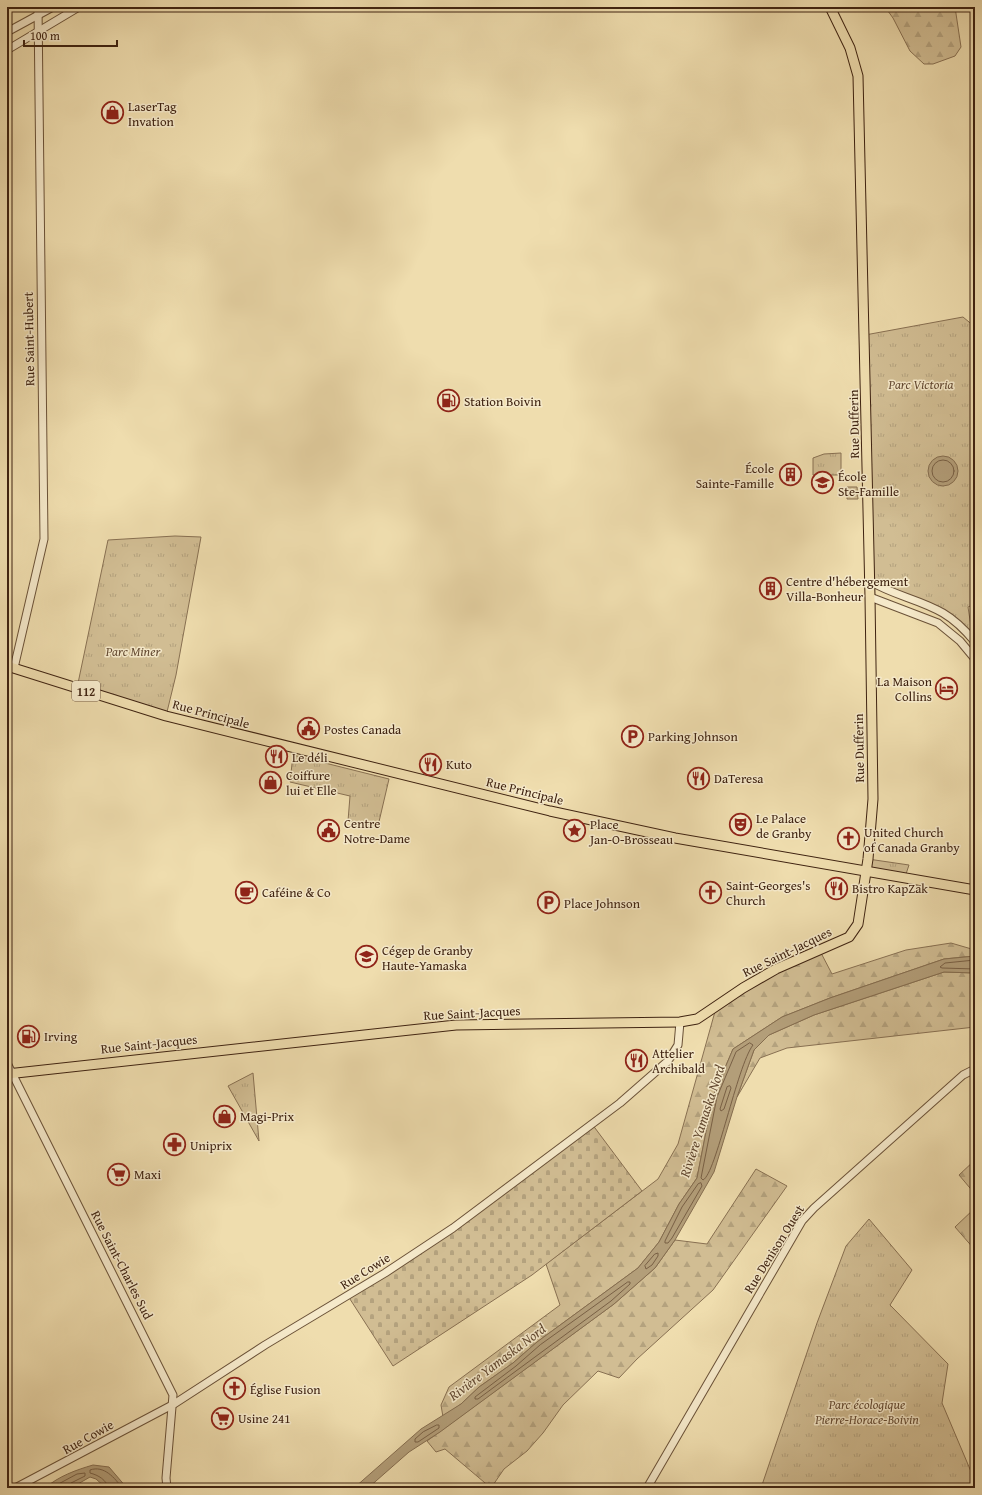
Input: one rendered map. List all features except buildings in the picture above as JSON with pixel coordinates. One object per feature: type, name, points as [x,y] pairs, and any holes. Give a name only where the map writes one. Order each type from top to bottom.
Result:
[{"type":"main road","name":"Rue Dufferin","points":[[830,7],[850,48],[858,76],[870,581],[873,799],[866,870]]},
{"type":"main road","name":"Rue Principale","points":[[11,667],[166,716],[550,811],[675,838],[975,890]]},
{"type":"main road","name":"Rue Saint-Jacques","points":[[10,1073],[456,1025],[680,1022],[697,1018],[743,988],[776,969],[849,937],[858,924],[866,870]]},
{"type":"street","points":[[7,32],[38,11],[53,7]]},
{"type":"street","points":[[7,50],[79,7]]},
{"type":"street","name":"Rue Saint-Hubert","points":[[11,667],[44,539],[38,11]]},
{"type":"street","points":[[870,581],[884,590],[919,602],[944,614],[960,626],[975,642]]},
{"type":"street","points":[[870,597],[938,623],[960,641],[975,659]]},
{"type":"street","name":"Rue Cowie","points":[[15,1488],[174,1404],[265,1345],[385,1273],[453,1228],[592,1124],[668,1061],[678,1045],[680,1022]]},
{"type":"street","name":"Rue Saint-Charles Sud","points":[[7,1062],[10,1073],[173,1395],[174,1404],[171,1413],[166,1471],[167,1488]]},
{"type":"street","name":"Rue Denison Ouest","points":[[647,1488],[802,1221],[814,1208],[934,1100],[963,1075],[975,1069]]},
{"type":"green space","points":[[885,7],[955,7],[961,47],[955,56],[933,64],[924,64],[910,51],[893,18]]},
{"type":"green space","name":"Parc Victoria","points":[[963,317],[975,327],[975,604],[968,607],[972,633],[944,611],[871,582],[865,335]]},
{"type":"green space","points":[[841,453],[841,475],[813,475],[813,458],[824,454]]},
{"type":"green space","points":[[847,487],[857,487],[858,499],[847,499]]},
{"type":"green space","name":"Parc Miner","points":[[175,536],[201,537],[176,675],[166,716],[77,688],[108,540]]},
{"type":"green space","points":[[293,755],[389,779],[378,826],[348,821],[350,796],[290,782]]},
{"type":"green space","points":[[868,859],[909,865],[905,877],[866,871]]},
{"type":"green space","points":[[951,943],[975,950],[975,956],[944,959],[830,998],[782,1017],[733,1049],[713,1096],[697,1178],[679,1204],[659,1242],[638,1268],[537,1342],[513,1363],[479,1387],[461,1404],[443,1417],[441,1405],[449,1387],[560,1305],[546,1264],[658,1179],[678,1144],[716,1008],[743,988],[820,951],[832,974],[906,950]]},
{"type":"green space","points":[[944,972],[975,973],[975,1027],[787,1048],[760,1058],[737,1097],[754,1050],[769,1035],[814,1015]]},
{"type":"green space","points":[[253,1073],[259,1141],[228,1086]]},
{"type":"green space","points":[[592,1124],[642,1191],[532,1275],[393,1366],[348,1296],[385,1273]]},
{"type":"green space","points":[[975,1160],[975,1194],[959,1175]]},
{"type":"green space","points":[[756,1169],[787,1186],[713,1290],[637,1359],[619,1378],[598,1371],[563,1405],[543,1433],[527,1451],[504,1469],[491,1488],[445,1449],[436,1452],[427,1441],[614,1304],[655,1268],[675,1240],[707,1244]]},
{"type":"green space","points":[[975,1208],[975,1250],[955,1227]]},
{"type":"green space","name":"Parc écologique Pierre-Horace-Boivin","points":[[869,1219],[912,1270],[890,1305],[948,1364],[942,1403],[975,1481],[975,1488],[761,1488],[817,1323],[846,1246]]},
{"type":"water","points":[[943,456],[949,457],[957,465],[957,477],[949,485],[943,486],[937,485],[929,477],[928,471],[929,465],[937,457]]},
{"type":"water","name":"Rivière Yamaska Nord","points":[[975,956],[975,973],[944,972],[814,1015],[769,1035],[754,1050],[737,1097],[714,1172],[675,1240],[655,1268],[614,1304],[440,1432],[409,1452],[368,1488],[354,1488],[421,1429],[461,1404],[479,1387],[513,1363],[537,1342],[638,1268],[659,1242],[679,1204],[697,1178],[713,1096],[733,1049],[782,1017],[830,998],[944,959]]},
{"type":"water","points":[[93,1465],[109,1467],[127,1488],[106,1488],[96,1479],[90,1477],[71,1488],[45,1488],[68,1474]]},
{"type":"place","name":"LaserTag Invation","points":[[113,113]]},
{"type":"place","name":"Station Boivin","points":[[448,401]]},
{"type":"place","name":"École Sainte-Famille","points":[[790,475]]},
{"type":"place","name":"École Ste-Famille","points":[[823,483]]},
{"type":"place","name":"Centre d'hébergement Villa-Bonheur","points":[[771,588]]},
{"type":"place","name":"La Maison Collins","points":[[947,688]]},
{"type":"place","name":"Postes Canada","points":[[309,729]]},
{"type":"place","name":"Parking Johnson","points":[[633,736]]},
{"type":"place","name":"Le déli","points":[[277,757]]},
{"type":"place","name":"Kuto","points":[[431,764]]},
{"type":"place","name":"DaTeresa","points":[[698,778]]},
{"type":"place","name":"Coiffure lui et Elle","points":[[271,782]]},
{"type":"place","name":"Le Palace de Granby","points":[[740,825]]},
{"type":"place","name":"Centre Notre-Dame","points":[[329,830]]},
{"type":"place","name":"Place Jan-O-Brosseau","points":[[575,831]]},
{"type":"place","name":"United Church of Canada Granby","points":[[849,839]]},
{"type":"place","name":"Bistro KapZak","points":[[837,888]]},
{"type":"place","name":"Caféine & Co","points":[[247,892]]},
{"type":"place","name":"Saint-Georges's Church","points":[[711,892]]},
{"type":"place","name":"Place Johnson","points":[[548,903]]},
{"type":"place","name":"Cégep de Granby Haute-Yamaska","points":[[367,957]]},
{"type":"place","name":"Irving","points":[[29,1036]]},
{"type":"place","name":"Attelier Archibald","points":[[636,1060]]},
{"type":"place","name":"Magi-Prix","points":[[224,1116]]},
{"type":"place","name":"Uniprix","points":[[175,1145]]},
{"type":"place","name":"Maxi","points":[[118,1174]]},
{"type":"place","name":"Église Fusion","points":[[234,1389]]},
{"type":"place","name":"Usine 241","points":[[223,1418]]}]
